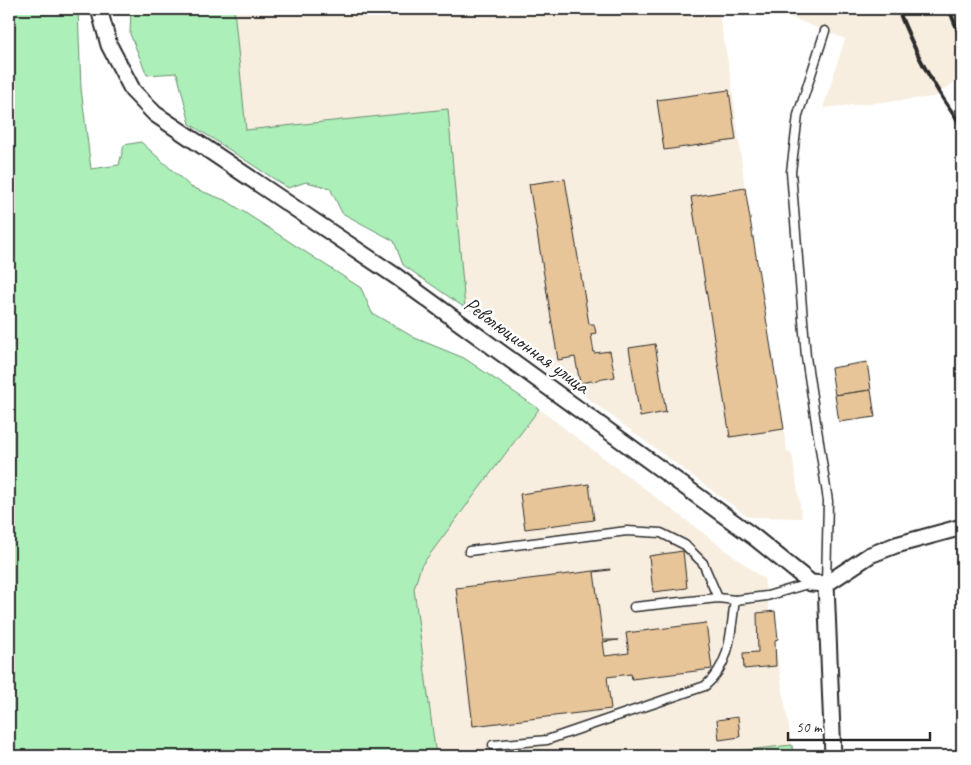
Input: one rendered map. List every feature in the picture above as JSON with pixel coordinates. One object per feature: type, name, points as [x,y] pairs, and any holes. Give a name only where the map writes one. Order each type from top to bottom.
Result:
[{"type":"street","name":"Революционная улица","points":[[99,9],[109,45],[133,91],[155,114],[397,277],[819,584]]},
{"type":"street","points":[[833,756],[819,584],[870,555],[896,545],[962,527]]},
{"type":"lane","points":[[634,607],[718,598],[734,600],[767,596],[819,584],[828,501],[806,357],[791,172],[798,115],[825,31]]},
{"type":"lane","points":[[469,551],[627,531],[661,532],[685,545],[704,563],[718,598]]},
{"type":"lane","points":[[493,745],[547,740],[705,686],[718,675],[727,653],[734,600]]},
{"type":"shaded area","points":[[234,9],[718,9],[731,79],[745,188],[787,451],[792,454],[802,518],[748,517],[465,308],[448,109],[246,130]]},
{"type":"shaded area","points":[[769,9],[962,9],[962,76],[935,97],[823,108],[845,39]]},
{"type":"shaded area","points":[[539,409],[764,579],[792,745],[692,756],[436,756],[414,589],[421,566]]},
{"type":"green space","points":[[9,9],[78,9],[81,88],[91,169],[119,165],[124,145],[141,142],[191,187],[227,201],[361,288],[372,313],[415,338],[464,358],[539,409],[421,566],[414,589],[436,756],[9,756]]},
{"type":"green space","points":[[131,9],[234,9],[246,130],[448,109],[465,308],[403,265],[394,241],[342,213],[330,188],[306,182],[288,188],[190,124],[177,73],[147,75],[130,34]]},
{"type":"green space","points":[[792,745],[793,756],[692,756]]},
{"type":"building","points":[[729,90],[736,140],[664,150],[657,100]]},
{"type":"building","points":[[565,179],[589,324],[594,324],[596,333],[591,334],[594,353],[610,351],[615,377],[580,383],[575,357],[558,360],[529,184]]},
{"type":"building","points":[[745,188],[784,429],[730,437],[691,197]]},
{"type":"building","points":[[655,344],[666,412],[640,417],[629,348]]},
{"type":"building","points":[[867,362],[871,390],[835,395],[831,368]]},
{"type":"building","points":[[871,390],[875,417],[839,422],[835,395]]},
{"type":"building","points":[[589,484],[594,520],[525,529],[520,494]]},
{"type":"building","points":[[683,551],[687,588],[653,592],[649,556]]},
{"type":"building","points":[[610,569],[594,572],[603,640],[619,640],[603,642],[605,656],[629,653],[626,633],[706,623],[712,669],[632,679],[631,674],[607,677],[611,709],[473,726],[456,588]]},
{"type":"building","points":[[775,611],[778,639],[775,640],[776,666],[744,669],[743,653],[758,652],[757,613]]},
{"type":"building","points":[[738,717],[740,737],[719,740],[717,720]]},
{"type":"railway","points":[[898,9],[926,70],[962,126]]},
{"type":"railway","points":[[949,9],[962,41]]}]
